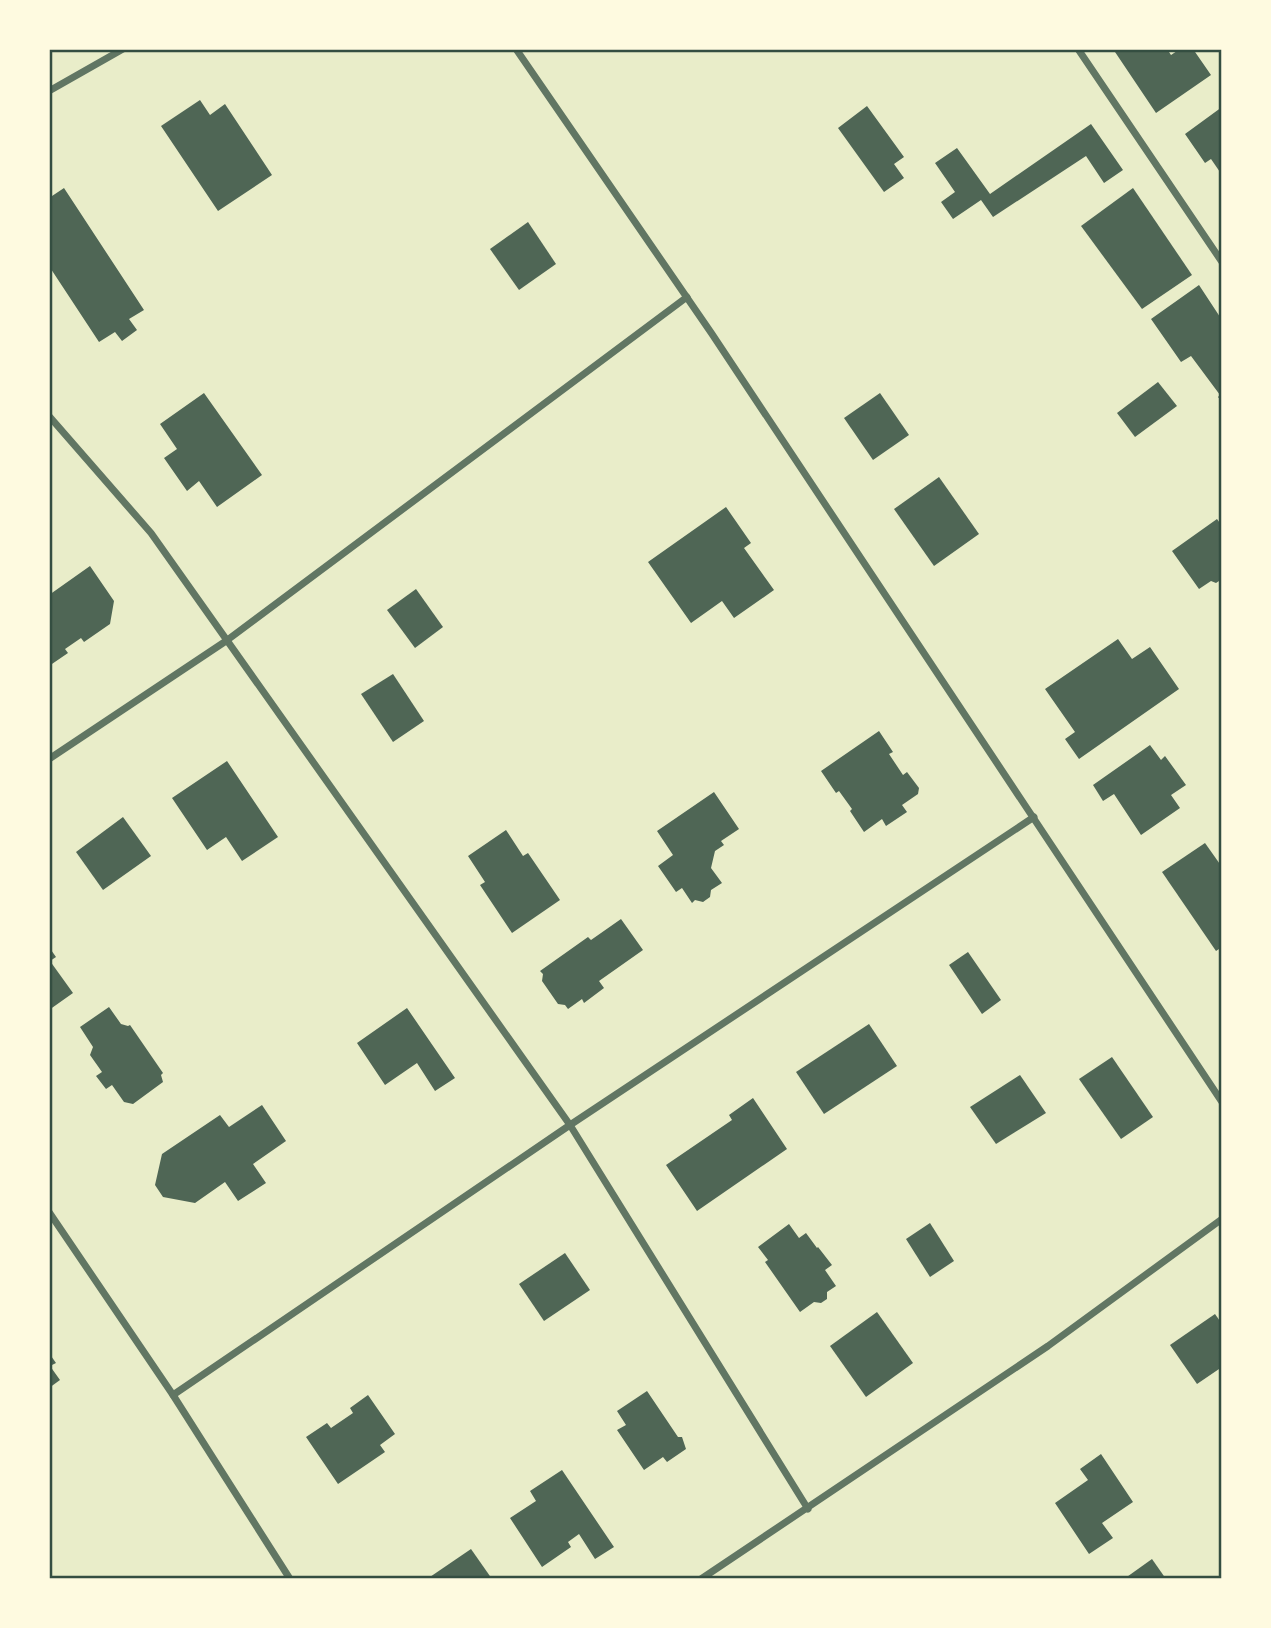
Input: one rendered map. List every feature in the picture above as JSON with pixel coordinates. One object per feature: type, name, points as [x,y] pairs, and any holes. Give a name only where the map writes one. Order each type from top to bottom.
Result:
[{"type":"street","points":[[49,91],[122,49]]},
{"type":"street","points":[[516,49],[687,297],[1222,1102]]},
{"type":"street","points":[[1078,49],[1222,262]]},
{"type":"street","points":[[49,759],[226,640],[687,297]]},
{"type":"street","points":[[49,416],[151,533],[570,1125],[808,1508]]},
{"type":"street","points":[[173,1395],[570,1125],[1034,817]]},
{"type":"street","points":[[49,1212],[173,1395],[290,1579]]},
{"type":"street","points":[[701,1579],[1048,1346],[1222,1219]]},
{"type":"building","points":[[1113,49],[1167,49],[1171,55],[1180,49],[1193,49],[1211,75],[1156,113]]},
{"type":"building","points":[[200,100],[210,115],[225,104],[272,175],[218,211],[161,126]]},
{"type":"building","points":[[867,106],[904,157],[894,164],[904,178],[884,192],[838,128]]},
{"type":"building","points":[[1222,107],[1222,175],[1211,159],[1205,163],[1185,134]]},
{"type":"building","points":[[1091,124],[1123,170],[1104,183],[1086,156],[993,217],[981,200],[953,219],[941,202],[955,192],[935,163],[957,148],[990,194]]},
{"type":"building","points":[[64,188],[144,310],[129,319],[137,330],[122,341],[115,332],[99,342],[49,266],[49,198]]},
{"type":"building","points":[[1133,188],[1192,275],[1142,309],[1081,226]]},
{"type":"building","points":[[528,222],[556,264],[519,290],[490,249]]},
{"type":"building","points":[[1199,285],[1222,320],[1222,402],[1218,397],[1220,395],[1191,356],[1181,362],[1151,319]]},
{"type":"building","points":[[1158,382],[1177,406],[1135,437],[1117,413]]},
{"type":"building","points":[[204,393],[262,475],[217,507],[199,481],[187,491],[164,458],[177,449],[160,424]]},
{"type":"building","points":[[880,393],[909,435],[873,460],[844,418]]},
{"type":"building","points":[[939,477],[979,534],[934,566],[894,509]]},
{"type":"building","points":[[726,507],[751,543],[744,548],[774,590],[734,618],[722,601],[691,623],[648,562]]},
{"type":"building","points":[[1217,519],[1222,526],[1222,579],[1216,583],[1211,581],[1199,589],[1172,551]]},
{"type":"building","points":[[90,566],[114,601],[110,624],[84,642],[81,638],[65,649],[68,653],[49,666],[49,595]]},
{"type":"building","points":[[416,589],[443,627],[415,648],[387,610]]},
{"type":"building","points":[[1118,639],[1132,659],[1150,647],[1179,689],[1079,759],[1065,739],[1075,732],[1045,689]]},
{"type":"building","points":[[393,674],[424,721],[393,742],[361,694]]},
{"type":"building","points":[[879,731],[893,752],[889,754],[903,775],[907,772],[919,788],[918,794],[902,805],[907,812],[886,826],[882,819],[864,832],[850,811],[852,809],[839,791],[836,793],[821,771]]},
{"type":"building","points":[[1150,745],[1161,760],[1165,756],[1186,785],[1171,795],[1180,808],[1141,835],[1114,794],[1103,801],[1093,785]]},
{"type":"building","points":[[227,761],[278,837],[242,861],[226,837],[207,850],[172,798]]},
{"type":"building","points":[[714,792],[739,829],[721,841],[724,845],[715,851],[711,868],[722,883],[711,890],[710,897],[703,902],[695,900],[692,903],[682,888],[676,892],[658,866],[673,855],[657,831]]},
{"type":"building","points":[[123,817],[151,856],[103,890],[76,852]]},
{"type":"building","points":[[506,830],[523,856],[528,853],[560,900],[512,933],[480,885],[485,882],[468,856]]},
{"type":"building","points":[[1205,843],[1222,867],[1222,947],[1216,951],[1162,872]]},
{"type":"building","points":[[621,919],[643,950],[599,981],[604,988],[584,1003],[582,999],[568,1009],[565,1005],[558,1004],[542,981],[543,974],[540,971],[588,937],[591,940]]},
{"type":"building","points":[[49,947],[56,957],[50,961],[73,993],[49,1010]]},
{"type":"building","points":[[968,952],[1001,1000],[982,1014],[949,965]]},
{"type":"building","points":[[109,1007],[121,1024],[130,1025],[163,1073],[163,1082],[133,1104],[124,1102],[112,1085],[106,1089],[96,1076],[102,1072],[90,1055],[93,1047],[80,1027]]},
{"type":"building","points":[[407,1008],[455,1078],[435,1091],[417,1063],[385,1085],[357,1043]]},
{"type":"building","points":[[869,1024],[897,1066],[824,1114],[796,1072]]},
{"type":"building","points":[[1112,1057],[1153,1117],[1121,1139],[1079,1079]]},
{"type":"building","points":[[1020,1075],[1046,1113],[996,1144],[970,1107]]},
{"type":"building","points":[[753,1098],[787,1149],[697,1211],[666,1165],[732,1120],[729,1115]]},
{"type":"building","points":[[262,1105],[286,1141],[253,1164],[266,1183],[238,1201],[225,1182],[195,1203],[163,1197],[155,1185],[162,1154],[220,1115],[229,1127]]},
{"type":"building","points":[[930,1223],[954,1261],[930,1277],[906,1239]]},
{"type":"building","points":[[789,1224],[799,1238],[806,1233],[832,1265],[825,1270],[836,1286],[827,1292],[827,1299],[821,1303],[814,1302],[800,1312],[765,1262],[768,1260],[758,1247]]},
{"type":"building","points":[[565,1253],[590,1290],[544,1321],[519,1284]]},
{"type":"building","points":[[877,1312],[913,1363],[866,1397],[830,1346]]},
{"type":"building","points":[[1215,1314],[1222,1324],[1222,1367],[1197,1384],[1170,1345]]},
{"type":"building","points":[[49,1353],[56,1363],[50,1366],[60,1380],[49,1388]]},
{"type":"building","points":[[647,1391],[678,1437],[682,1437],[686,1449],[667,1462],[663,1457],[644,1470],[617,1430],[626,1425],[617,1411]]},
{"type":"building","points":[[368,1395],[395,1434],[380,1445],[385,1452],[338,1484],[306,1437],[327,1423],[331,1428],[353,1413],[350,1408]]},
{"type":"building","points":[[1101,1454],[1133,1502],[1102,1523],[1113,1538],[1089,1554],[1055,1503],[1088,1480],[1080,1469]]},
{"type":"building","points":[[562,1470],[614,1547],[595,1559],[579,1534],[568,1542],[571,1547],[542,1567],[510,1518],[536,1501],[530,1491]]},
{"type":"building","points":[[471,1549],[492,1579],[427,1579]]},
{"type":"building","points":[[1152,1559],[1166,1579],[1124,1579]]}]
